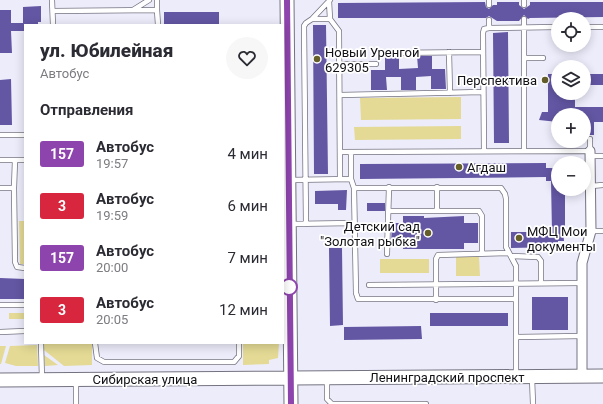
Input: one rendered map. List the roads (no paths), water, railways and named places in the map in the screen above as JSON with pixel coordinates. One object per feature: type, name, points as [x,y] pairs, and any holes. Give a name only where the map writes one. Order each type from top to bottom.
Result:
[{"type":"main road","points":[[287,0],[286,174],[288,224],[286,319],[291,404]]},
{"type":"main road","name":"Ленинградский проспект","points":[[290,378],[603,376]]},
{"type":"main road","name":"Сибирская улица","points":[[0,380],[290,378]]},
{"type":"street","points":[[582,376],[581,283],[583,256],[591,231],[591,196]]},
{"type":"lane","points":[[52,0],[53,24]]},
{"type":"lane","points":[[131,10],[149,0]]},
{"type":"lane","points":[[157,0],[158,24]]},
{"type":"lane","points":[[330,1],[330,19],[339,32],[340,179]]},
{"type":"lane","points":[[306,224],[304,26],[312,20],[330,1]]},
{"type":"lane","points":[[53,11],[157,10]]},
{"type":"lane","points":[[312,20],[330,19]]},
{"type":"lane","points":[[524,19],[524,151]]},
{"type":"lane","points":[[489,20],[489,28]]},
{"type":"lane","points":[[484,151],[483,31],[489,28],[551,27]]},
{"type":"lane","points":[[591,27],[603,27]]},
{"type":"lane","points":[[449,52],[450,93]]},
{"type":"lane","points":[[385,53],[483,52]]},
{"type":"lane","points":[[524,58],[543,58]]},
{"type":"lane","points":[[340,64],[376,64]]},
{"type":"lane","points":[[340,95],[483,92]]},
{"type":"lane","points":[[0,135],[24,135]]},
{"type":"lane","points":[[590,148],[590,153]]},
{"type":"lane","points":[[340,152],[524,151],[590,153],[603,156]]},
{"type":"lane","points":[[351,152],[351,179],[354,188],[356,293],[358,299],[516,299]]},
{"type":"lane","points":[[0,160],[24,160]]},
{"type":"lane","points":[[15,160],[15,262],[17,267],[24,268]]},
{"type":"lane","points":[[286,174],[305,180],[351,179]]},
{"type":"lane","points":[[591,186],[603,185]]},
{"type":"lane","points":[[387,254],[387,218],[390,210],[390,187]]},
{"type":"lane","points":[[437,187],[437,210]]},
{"type":"lane","points":[[0,188],[14,188]]},
{"type":"lane","points":[[354,188],[501,188],[506,199],[506,247],[516,266],[516,376]]},
{"type":"lane","points":[[390,210],[479,211],[482,216],[482,253]]},
{"type":"lane","points":[[288,224],[354,223]]},
{"type":"lane","points":[[591,231],[603,231]]},
{"type":"lane","points":[[436,300],[436,259],[438,255],[482,253],[538,257],[541,261],[541,283]]},
{"type":"lane","points":[[369,285],[581,283]]},
{"type":"lane","points":[[0,305],[24,305]]},
{"type":"lane","points":[[0,332],[24,331]]},
{"type":"lane","points":[[517,337],[582,336]]},
{"type":"lane","points":[[41,344],[42,379]]},
{"type":"lane","points":[[95,344],[96,358],[104,362],[234,362],[238,356],[239,344]]},
{"type":"lane","points":[[532,376],[533,404]]},
{"type":"lane","points":[[327,377],[327,399],[332,404],[426,404]]},
{"type":"lane","points":[[76,379],[76,404]]},
{"type":"place","name":"Новый Уренгой 629305","points":[[317,59]]},
{"type":"place","name":"Перспектива","points":[[545,80]]},
{"type":"place","name":"Агдаш","points":[[459,167]]},
{"type":"place","name":"Детский сад \"Золотая рыбка\"","points":[[428,233]]},
{"type":"place","name":"МФЦ Мои документы","points":[[519,238]]}]
